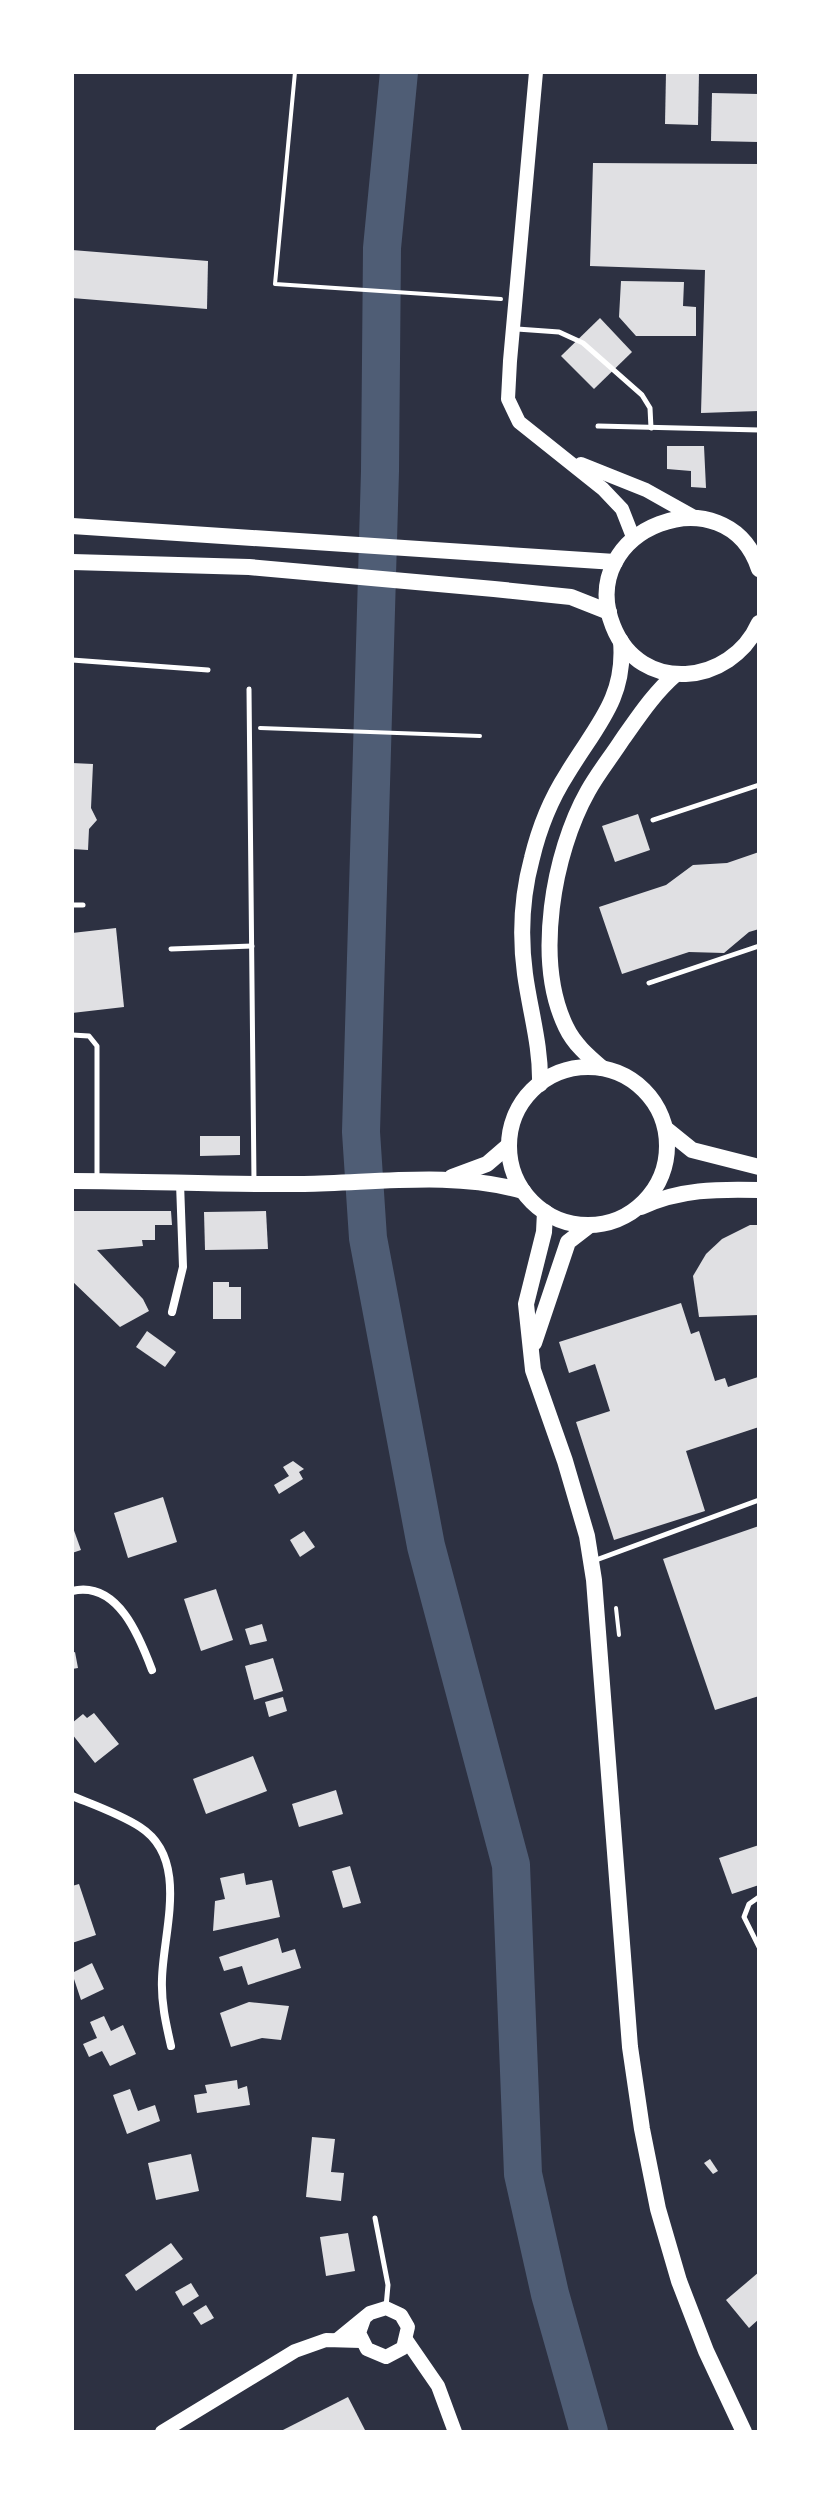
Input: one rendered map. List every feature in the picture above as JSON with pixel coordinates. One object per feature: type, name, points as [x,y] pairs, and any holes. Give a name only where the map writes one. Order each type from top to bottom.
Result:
[{"type":"main road","points":[[540,1084],[539,1054],[523,958],[524,906],[531,859],[554,798],[611,707],[619,685],[623,666],[621,641],[609,612],[608,586],[615,562],[633,537],[652,525],[673,518],[696,518],[731,531],[758,562]]},
{"type":"main road","points":[[72,526],[615,562]]},
{"type":"main road","points":[[72,562],[249,567],[494,589],[571,597],[609,612]]},
{"type":"main road","points":[[621,641],[655,669],[676,674],[698,674],[719,667],[737,656],[755,638],[759,623]]},
{"type":"main road","points":[[676,674],[648,702],[588,791],[562,855],[550,935],[558,1007],[576,1044],[602,1068],[631,1079],[647,1092],[666,1129],[692,1150],[759,1167]]},
{"type":"main road","points":[[602,1068],[566,1070],[540,1084],[525,1098],[513,1120],[509,1145],[512,1169],[523,1191],[545,1212],[566,1222],[590,1225],[614,1220],[659,1199],[708,1188],[759,1190]]},
{"type":"main road","points":[[636,1209],[656,1187],[667,1159],[666,1129]]},
{"type":"main road","points":[[438,1180],[471,1172],[509,1145]]},
{"type":"main road","points":[[72,1181],[304,1184],[438,1180],[499,1184],[523,1191]]},
{"type":"main road","points":[[545,1212],[544,1232],[526,1304],[533,1344],[533,1370],[565,1461],[591,1562],[630,2047],[642,2129],[658,2209],[679,2281],[706,2351],[744,2432]]},
{"type":"main road","points":[[533,1344],[568,1242],[590,1225]]},
{"type":"street","points":[[536,72],[508,399],[513,414],[528,432],[570,459],[646,490],[696,518]]},
{"type":"street","points":[[570,459],[622,509],[633,537]]},
{"type":"street","points":[[172,1312],[183,1267],[180,1182]]},
{"type":"street","points":[[72,1591],[105,1596],[120,1608],[138,1632],[152,1670]]},
{"type":"street","points":[[72,1796],[143,1828],[167,1861],[171,1903],[162,1976],[162,2008],[171,2046]]},
{"type":"street","points":[[337,2340],[364,2319],[386,2308],[401,2315],[408,2327],[407,2341],[438,2386],[455,2432]]},
{"type":"street","points":[[364,2319],[359,2333],[361,2341],[376,2356],[395,2354],[407,2341]]},
{"type":"street","points":[[162,2432],[295,2351],[337,2340],[361,2341]]},
{"type":"street","points":[[395,2354],[419,2359]]},
{"type":"lane","points":[[513,329],[559,332],[583,343],[642,395],[650,408],[651,428]]},
{"type":"lane","points":[[598,426],[759,430]]},
{"type":"lane","points":[[72,660],[208,670]]},
{"type":"lane","points":[[249,689],[254,1183]]},
{"type":"lane","points":[[653,820],[759,785]]},
{"type":"lane","points":[[72,905],[83,905]]},
{"type":"lane","points":[[171,949],[252,946]]},
{"type":"lane","points":[[649,983],[759,946]]},
{"type":"lane","points":[[72,1035],[89,1036],[97,1046],[97,1181]]},
{"type":"lane","points":[[591,1562],[759,1500]]},
{"type":"lane","points":[[759,1897],[749,1904],[744,1917],[759,1947]]},
{"type":"lane","points":[[375,2218],[388,2285],[386,2308]]},
{"type":"path","points":[[295,72],[275,284],[515,301]]},
{"type":"path","points":[[250,728],[480,736]]},
{"type":"path","points":[[614,1603],[619,1641]]},
{"type":"building","points":[[666,72],[699,72],[698,125],[665,124]]},
{"type":"building","points":[[712,93],[759,94],[759,142],[711,141]]},
{"type":"building","points":[[593,163],[759,164],[759,411],[701,413],[705,270],[590,266]]},
{"type":"building","points":[[72,250],[208,261],[207,309],[72,298]]},
{"type":"building","points":[[621,281],[684,282],[683,306],[696,307],[696,336],[636,336],[619,317]]},
{"type":"building","points":[[600,318],[632,352],[594,389],[561,356]]},
{"type":"building","points":[[667,446],[704,446],[706,488],[691,487],[691,471],[667,469]]},
{"type":"building","points":[[72,763],[93,764],[91,808],[97,820],[89,829],[88,850],[72,849]]},
{"type":"building","points":[[638,814],[650,850],[615,862],[602,826]]},
{"type":"building","points":[[759,852],[759,929],[749,932],[724,953],[689,952],[622,974],[599,907],[666,885],[693,865],[727,863]]},
{"type":"building","points":[[116,928],[124,1007],[72,1013],[72,933]]},
{"type":"building","points":[[200,1136],[240,1136],[240,1155],[200,1156]]},
{"type":"building","points":[[72,1211],[171,1211],[172,1225],[155,1225],[155,1240],[142,1240],[143,1246],[97,1250],[143,1299],[149,1311],[120,1327],[72,1281]]},
{"type":"building","points":[[266,1211],[268,1249],[205,1250],[204,1212]]},
{"type":"building","points":[[750,1225],[759,1225],[759,1315],[699,1317],[693,1276],[706,1254],[722,1239]]},
{"type":"building","points":[[213,1282],[229,1282],[229,1287],[241,1287],[241,1319],[213,1319]]},
{"type":"building","points":[[681,1303],[691,1334],[699,1331],[715,1381],[725,1378],[728,1387],[758,1377],[759,1427],[686,1451],[705,1511],[614,1540],[576,1422],[610,1411],[595,1364],[569,1373],[559,1342]]},
{"type":"building","points":[[147,1331],[176,1352],[165,1367],[136,1347]]},
{"type":"building","points":[[293,1461],[304,1469],[299,1472],[303,1479],[279,1494],[274,1485],[289,1476],[283,1467]]},
{"type":"building","points":[[163,1497],[177,1542],[128,1558],[114,1513]]},
{"type":"building","points":[[72,1525],[81,1550],[72,1553]]},
{"type":"building","points":[[759,1526],[759,1696],[715,1710],[663,1559]]},
{"type":"building","points":[[304,1531],[315,1547],[300,1557],[290,1540]]},
{"type":"building","points":[[216,1589],[233,1640],[201,1651],[184,1599]]},
{"type":"building","points":[[262,1624],[267,1641],[250,1645],[245,1629]]},
{"type":"building","points":[[75,1652],[78,1668],[72,1669],[72,1653]]},
{"type":"building","points":[[273,1658],[283,1691],[254,1700],[245,1666]]},
{"type":"building","points":[[283,1697],[287,1711],[269,1717],[265,1702]]},
{"type":"building","points":[[94,1713],[119,1744],[95,1763],[72,1734],[72,1723],[83,1714],[87,1718]]},
{"type":"building","points":[[253,1756],[267,1791],[206,1814],[193,1779]]},
{"type":"building","points":[[336,1790],[343,1814],[299,1827],[292,1804]]},
{"type":"building","points":[[759,1845],[759,1885],[732,1894],[719,1858]]},
{"type":"building","points":[[350,1866],[361,1903],[343,1908],[332,1871]]},
{"type":"building","points":[[244,1873],[246,1885],[272,1880],[280,1917],[213,1931],[215,1901],[225,1899],[220,1878]]},
{"type":"building","points":[[79,1884],[96,1935],[72,1943],[72,1886]]},
{"type":"building","points":[[278,1938],[282,1953],[295,1949],[301,1968],[248,1985],[242,1966],[224,1971],[219,1957]]},
{"type":"building","points":[[92,1963],[104,1989],[81,2000],[72,1973]]},
{"type":"building","points":[[249,2002],[289,2006],[281,2040],[262,2038],[231,2047],[220,2013]]},
{"type":"building","points":[[104,2016],[111,2031],[123,2025],[136,2054],[110,2066],[102,2051],[89,2057],[83,2044],[97,2038],[90,2022]]},
{"type":"building","points":[[237,2080],[238,2089],[247,2086],[250,2105],[197,2113],[194,2095],[207,2093],[205,2085]]},
{"type":"building","points":[[130,2089],[138,2111],[155,2105],[160,2121],[127,2134],[113,2095]]},
{"type":"building","points":[[312,2137],[335,2139],[331,2172],[344,2173],[341,2201],[306,2197]]},
{"type":"building","points":[[191,2154],[199,2191],[156,2200],[148,2163]]},
{"type":"building","points":[[710,2159],[718,2171],[713,2174],[704,2163]]},
{"type":"building","points":[[348,2233],[355,2271],[326,2276],[320,2237]]},
{"type":"building","points":[[171,2243],[183,2259],[136,2291],[125,2275]]},
{"type":"building","points":[[759,2272],[759,2319],[749,2328],[726,2300]]},
{"type":"building","points":[[191,2283],[199,2296],[183,2306],[175,2292]]},
{"type":"building","points":[[206,2305],[214,2318],[201,2325],[193,2313]]},
{"type":"building","points":[[348,2397],[366,2432],[279,2432]]},
{"type":"waterway","points":[[399,72],[382,248],[380,471],[361,1132],[368,1238],[426,1546],[511,1865],[523,2174],[550,2294],[589,2432]]}]
